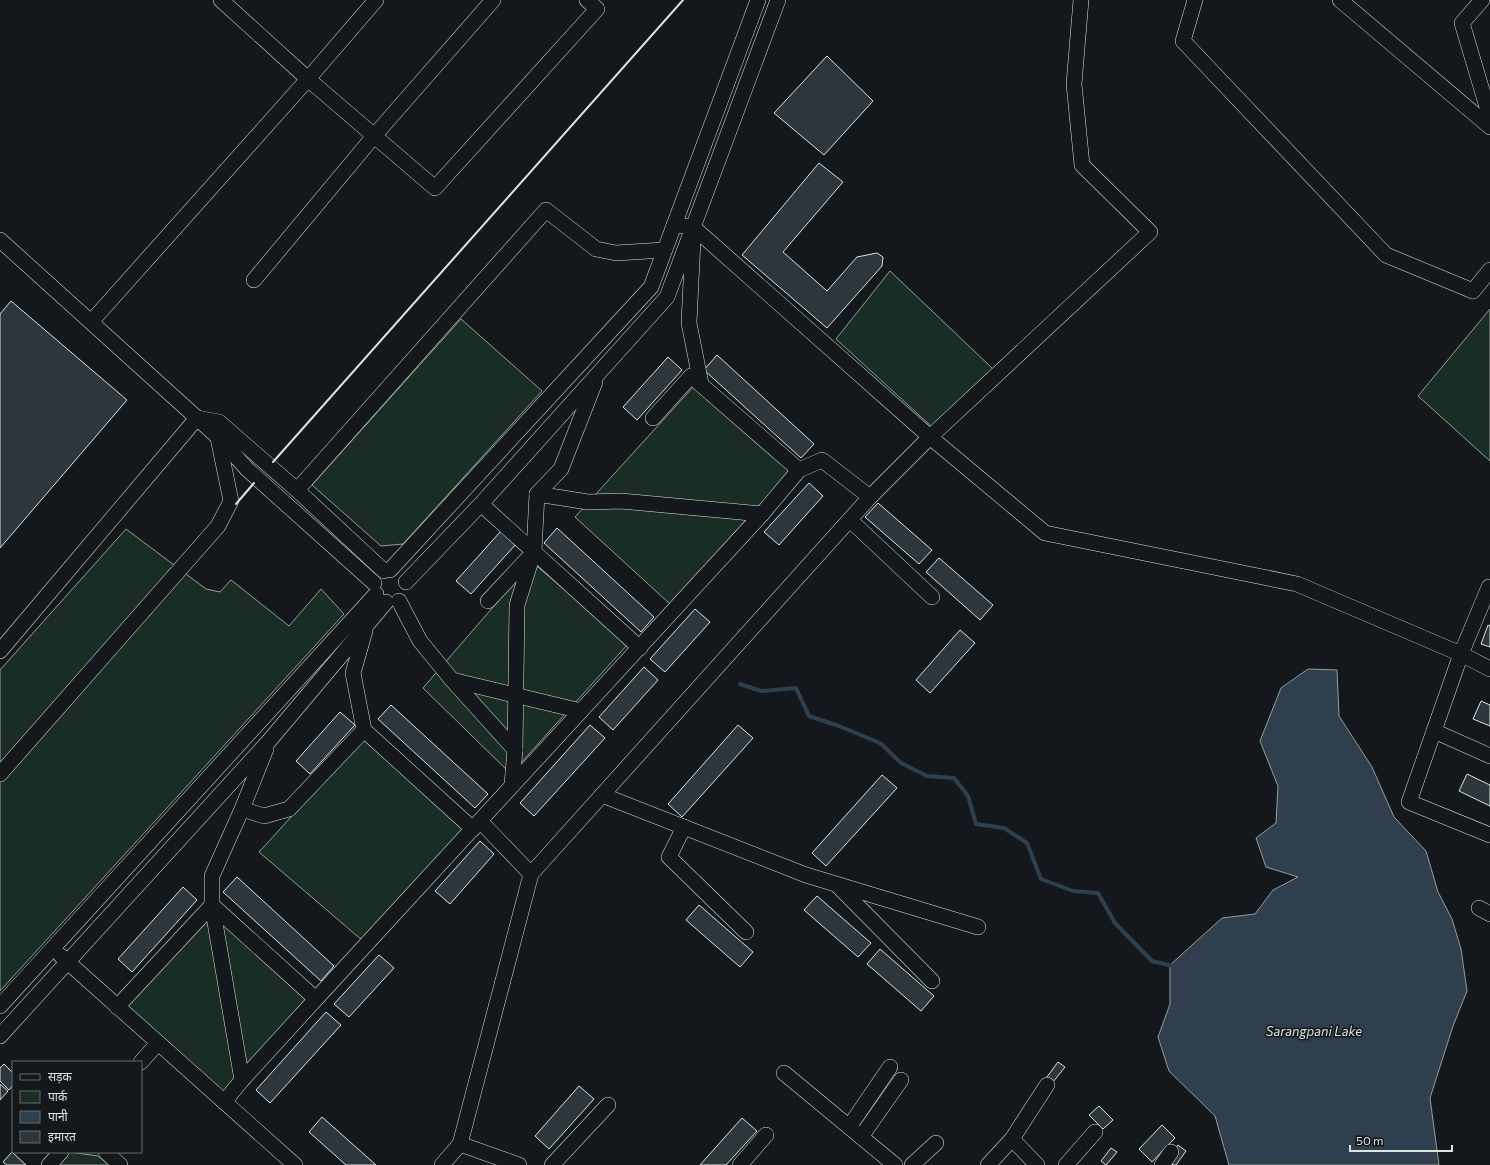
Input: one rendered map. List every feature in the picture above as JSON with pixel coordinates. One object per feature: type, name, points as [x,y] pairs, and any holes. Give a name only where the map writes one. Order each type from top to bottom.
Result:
[{"type":"street","points":[[221,0],[308,79],[436,188],[597,9],[588,0]]},
{"type":"street","points":[[91,322],[308,79],[376,0]]},
{"type":"street","points":[[254,280],[374,136],[493,0]]},
{"type":"street","points":[[384,595],[376,578],[387,571],[651,287],[758,0]]},
{"type":"street","points":[[406,582],[481,504],[666,297],[778,0]]},
{"type":"street","points":[[442,1165],[460,1144],[531,874],[711,676],[870,497],[930,437],[1150,232],[1082,165],[1074,84],[1081,0]]},
{"type":"street","points":[[1195,0],[1183,41],[1386,255],[1473,290],[1490,270]]},
{"type":"street","points":[[1340,0],[1490,127]]},
{"type":"street","points":[[1482,0],[1462,23],[1490,117]]},
{"type":"street","points":[[297,490],[546,210],[596,249],[616,253],[664,250]]},
{"type":"street","points":[[674,225],[693,227],[930,437],[1045,533],[1297,584],[1461,654],[1490,669]]},
{"type":"street","points":[[693,227],[689,323],[701,384]]},
{"type":"street","points":[[0,240],[218,437],[248,470],[384,595],[452,680],[515,750]]},
{"type":"street","points":[[512,785],[515,750],[517,604],[534,551],[537,494],[561,469],[599,371]]},
{"type":"street","points":[[653,418],[691,376],[799,470]]},
{"type":"street","points":[[0,1006],[384,595],[405,593],[407,587],[406,582],[400,574],[387,571],[219,422],[197,418]]},
{"type":"street","points":[[0,651],[197,418]]},
{"type":"street","points":[[0,774],[218,526],[231,501],[218,437]]},
{"type":"street","points":[[224,1102],[242,1080],[316,999],[762,514],[799,470],[822,460],[870,497]]},
{"type":"street","points":[[481,471],[497,486]]},
{"type":"street","points":[[537,494],[588,502],[621,501],[762,514]]},
{"type":"street","points":[[481,504],[640,648]]},
{"type":"street","points":[[850,520],[932,597]]},
{"type":"street","points":[[488,601],[534,551]]},
{"type":"street","points":[[1490,587],[1461,654],[1409,802],[1490,835]]},
{"type":"street","points":[[0,1036],[269,741],[366,626],[384,595]]},
{"type":"street","points":[[366,626],[353,673],[364,730],[531,874]]},
{"type":"street","points":[[452,680],[581,710]]},
{"type":"street","points":[[242,809],[264,816],[289,809],[364,730]]},
{"type":"street","points":[[1434,731],[1490,756]]},
{"type":"street","points":[[242,1080],[212,905],[212,876],[242,809],[269,741]]},
{"type":"street","points":[[602,795],[806,875],[978,927]]},
{"type":"street","points":[[684,827],[669,857],[746,932]]},
{"type":"street","points":[[836,884],[932,981]]},
{"type":"street","points":[[212,905],[316,999]]},
{"type":"street","points":[[117,1007],[212,905]]},
{"type":"street","points":[[52,949],[295,1165]]},
{"type":"street","points":[[142,1061],[158,1043]]},
{"type":"street","points":[[849,1127],[890,1067]]},
{"type":"street","points":[[784,1073],[895,1165]]},
{"type":"street","points":[[861,1137],[901,1080]]},
{"type":"street","points":[[988,1165],[1012,1140],[1047,1085]]},
{"type":"street","points":[[552,1165],[608,1105]]},
{"type":"street","points":[[1066,1165],[1095,1132]]},
{"type":"street","points":[[740,1165],[766,1135]]},
{"type":"street","points":[[1012,1140],[1037,1165]]},
{"type":"street","points":[[912,1165],[936,1143]]},
{"type":"street","points":[[460,1144],[519,1165]]},
{"type":"street","points":[[1162,1165],[1171,1152]]},
{"type":"street","points":[[49,1165],[60,1153]]},
{"type":"street","points":[[107,1153],[120,1165]]},
{"type":"green space","points":[[890,271],[993,369],[931,426],[836,339]]},
{"type":"green space","points":[[1490,309],[1490,461],[1418,396]]},
{"type":"green space","points":[[461,319],[542,391],[403,544],[381,546],[312,485]]},
{"type":"green space","points":[[694,386],[791,471],[670,604],[575,517]]},
{"type":"green space","points":[[126,529],[206,589],[220,592],[231,580],[289,626],[321,589],[344,614],[0,991],[0,670]]},
{"type":"green space","points":[[532,562],[628,644],[511,774],[423,688]]},
{"type":"green space","points":[[363,738],[465,826],[363,941],[259,852]]},
{"type":"green space","points":[[212,912],[311,997],[224,1093],[126,1005]]},
{"type":"green space","points":[[68,1153],[76,1153],[98,1156],[109,1165],[57,1165]]},
{"type":"water","name":"Sarangpani Lake","points":[[1308,669],[1337,670],[1339,716],[1372,767],[1394,817],[1426,851],[1438,892],[1452,919],[1461,949],[1467,991],[1453,1026],[1430,1098],[1439,1165],[1229,1165],[1215,1116],[1169,1071],[1158,1037],[1170,1004],[1170,965],[1222,918],[1255,914],[1273,890],[1298,877],[1266,867],[1256,838],[1276,823],[1278,786],[1260,741],[1281,688]]},
{"type":"building","points":[[827,56],[873,101],[824,155],[774,113]]},
{"type":"building","points":[[819,163],[843,182],[783,252],[827,291],[857,257],[877,253],[883,257],[882,266],[827,328],[742,255]]},
{"type":"building","points":[[11,301],[127,400],[0,548],[0,314]]},
{"type":"building","points":[[717,355],[814,444],[801,458],[704,370]]},
{"type":"building","points":[[668,357],[682,370],[637,420],[623,407]]},
{"type":"building","points":[[809,483],[823,496],[779,545],[764,532]]},
{"type":"building","points":[[878,503],[932,550],[919,564],[865,517]]},
{"type":"building","points":[[557,528],[654,617],[641,632],[544,543]]},
{"type":"building","points":[[501,531],[516,544],[471,594],[456,581]]},
{"type":"building","points":[[939,558],[993,605],[980,620],[926,572]]},
{"type":"building","points":[[695,609],[710,622],[665,672],[650,659]]},
{"type":"building","points":[[1488,625],[1490,626],[1490,647],[1481,644]]},
{"type":"building","points":[[960,630],[975,643],[930,693],[916,680]]},
{"type":"building","points":[[644,667],[658,680],[613,730],[599,717]]},
{"type":"building","points":[[1481,701],[1490,705],[1490,726],[1473,719]]},
{"type":"building","points":[[391,705],[488,794],[475,808],[378,719]]},
{"type":"building","points":[[340,712],[355,725],[310,774],[296,761]]},
{"type":"building","points":[[590,725],[605,738],[534,816],[520,803]]},
{"type":"building","points":[[738,725],[753,738],[682,817],[668,804]]},
{"type":"building","points":[[1467,774],[1490,785],[1490,806],[1459,791]]},
{"type":"building","points":[[882,775],[897,788],[826,866],[812,853]]},
{"type":"building","points":[[480,841],[494,854],[450,904],[435,891]]},
{"type":"building","points":[[237,877],[334,966],[321,981],[223,892]]},
{"type":"building","points":[[183,887],[197,900],[132,972],[118,959]]},
{"type":"building","points":[[817,896],[871,943],[858,957],[804,910]]},
{"type":"building","points":[[699,905],[753,952],[740,967],[686,920]]},
{"type":"building","points":[[880,949],[934,996],[921,1011],[867,964]]},
{"type":"building","points":[[379,955],[394,968],[349,1017],[334,1004]]},
{"type":"building","points":[[326,1012],[341,1025],[270,1103],[256,1090]]},
{"type":"building","points":[[1058,1062],[1065,1067],[1053,1082],[1047,1077]]},
{"type":"building","points":[[4,1064],[12,1072],[12,1086],[9,1090],[0,1081],[0,1068]]},
{"type":"building","points":[[0,1084],[8,1091],[0,1100]]},
{"type":"building","points":[[579,1086],[594,1099],[549,1149],[535,1136]]},
{"type":"building","points":[[1099,1106],[1113,1120],[1103,1129],[1089,1115]]},
{"type":"building","points":[[322,1117],[376,1165],[346,1165],[309,1132]]},
{"type":"building","points":[[742,1118],[757,1131],[726,1165],[700,1165]]},
{"type":"building","points":[[1162,1125],[1175,1138],[1152,1162],[1139,1149]]},
{"type":"building","points":[[1178,1145],[1186,1151],[1176,1165],[1173,1165],[1167,1160]]},
{"type":"building","points":[[1111,1148],[1117,1152],[1106,1165],[1101,1161]]},
{"type":"building","points":[[12,1152],[26,1165],[7,1165],[3,1162]]},
{"type":"waterway","points":[[740,684],[761,691],[796,688],[809,716],[839,726],[880,743],[901,763],[927,776],[954,778],[968,796],[976,824],[1004,828],[1027,843],[1041,879],[1073,891],[1098,893],[1115,923],[1152,961],[1173,966]]},
{"type":"wall","points":[[273,462],[683,0]]},
{"type":"wall","points":[[236,504],[254,483]]}]
